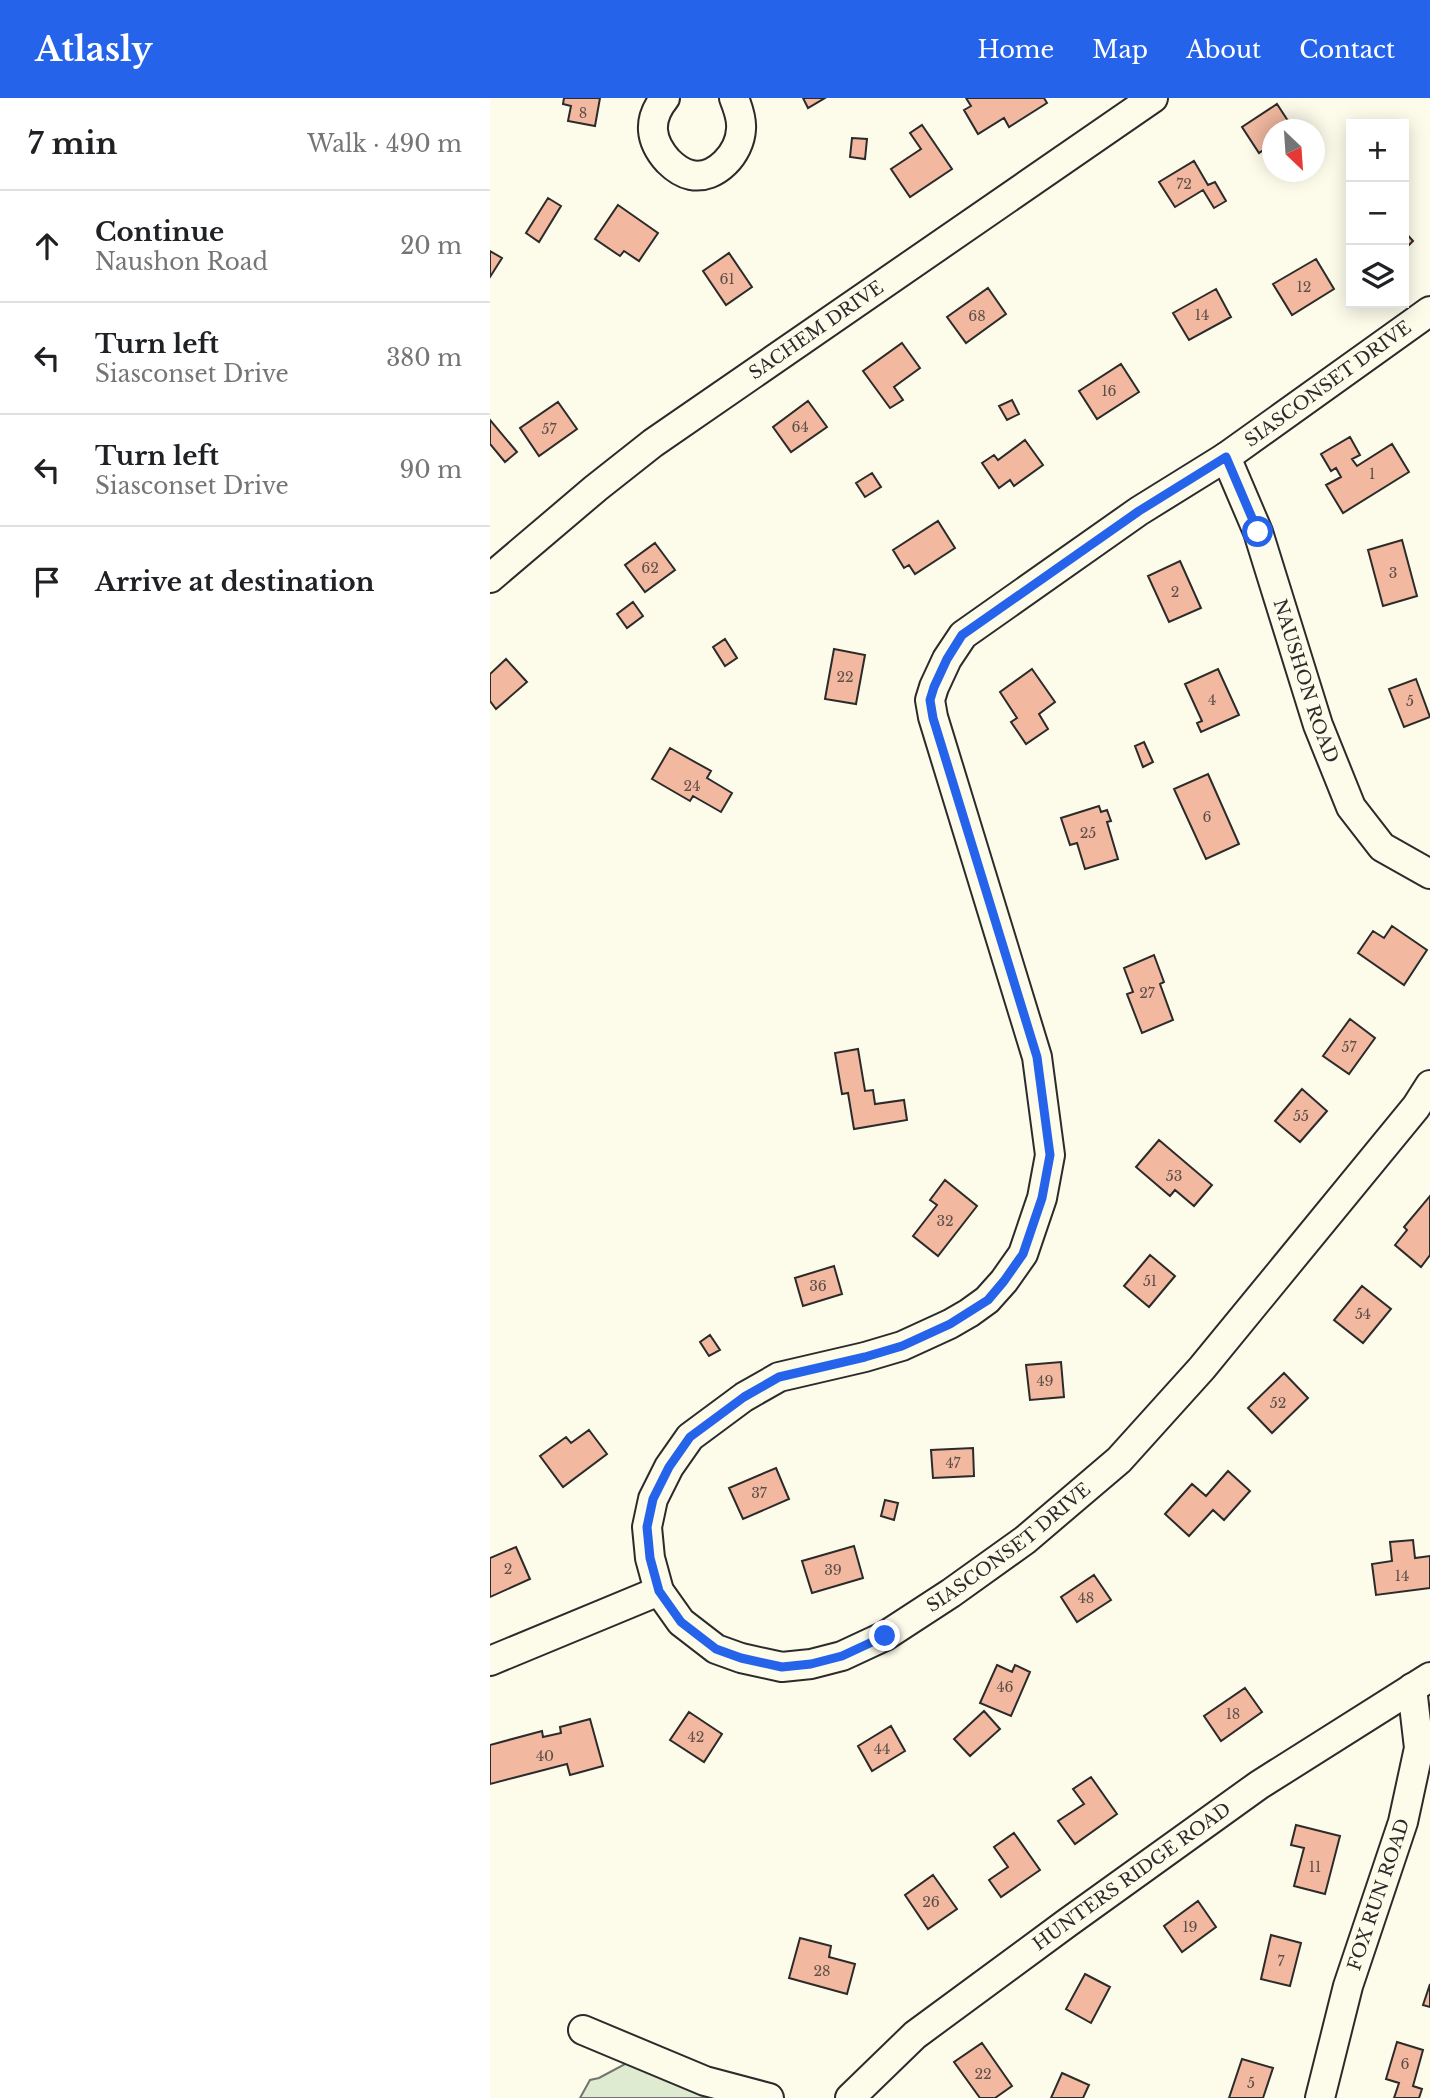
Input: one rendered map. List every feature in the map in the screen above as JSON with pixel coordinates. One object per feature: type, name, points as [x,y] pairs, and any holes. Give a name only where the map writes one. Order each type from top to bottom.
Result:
[{"type":"street","points":[[665,98],[652,126],[656,146],[676,169],[692,176],[721,169],[730,157],[742,131],[734,98]]},
{"type":"street","name":"SACHEM DRIVE","points":[[490,578],[653,443],[1153,98]]},
{"type":"street","name":"SIASCONSET DRIVE","points":[[1430,311],[1226,457],[1139,511],[962,635],[947,659],[930,700],[1037,1057],[1050,1155],[1042,1198],[1023,1254],[988,1300],[950,1324],[902,1346],[779,1377],[744,1397],[690,1437],[669,1467],[653,1499],[647,1527],[650,1558],[659,1591],[681,1622],[716,1649],[741,1658],[782,1667],[811,1664],[842,1656],[885,1636],[925,1611],[1025,1540],[1119,1460],[1202,1368],[1416,1107],[1430,1086]]},
{"type":"street","name":"NAUSHON ROAD","points":[[1226,457],[1258,532],[1318,724],[1351,807],[1382,847],[1430,874]]},
{"type":"street","points":[[490,1661],[659,1591]]},
{"type":"street","name":"HUNTERS RIDGE ROAD","points":[[850,2098],[915,2035],[1067,1923],[1259,1785],[1421,1682]]},
{"type":"street","name":"FOX RUN ROAD","points":[[1320,2098],[1348,1986],[1403,1822],[1419,1748],[1421,1682]]},
{"type":"street","points":[[583,2031],[705,2081],[769,2098]]},
{"type":"green space","points":[[625,2064],[639,2064],[730,2098],[580,2098],[590,2080]]},
{"type":"building","points":[[564,98],[600,98],[595,126],[568,121],[571,106],[563,104]]},
{"type":"building","points":[[803,98],[825,98],[808,108]]},
{"type":"building","points":[[966,98],[1044,98],[1047,103],[1009,127],[1004,118],[978,134],[964,110],[971,106]]},
{"type":"building","points":[[1277,104],[1287,119],[1262,119],[1262,151],[1259,153],[1242,127]]},
{"type":"building","points":[[922,125],[952,169],[910,197],[891,169],[921,149],[910,133]]},
{"type":"building","points":[[852,138],[867,139],[865,159],[850,157]]},
{"type":"building","points":[[1194,161],[1208,185],[1215,182],[1226,201],[1214,208],[1203,190],[1175,207],[1159,182]]},
{"type":"building","points":[[548,198],[561,206],[539,242],[526,233]]},
{"type":"building","points":[[618,205],[658,233],[639,261],[624,251],[620,256],[595,239]]},
{"type":"building","points":[[490,251],[502,258],[490,277]]},
{"type":"building","points":[[729,253],[752,287],[726,305],[703,271]]},
{"type":"building","points":[[1316,259],[1334,289],[1292,315],[1273,284]]},
{"type":"building","points":[[988,288],[1006,314],[966,343],[947,317]]},
{"type":"building","points":[[1216,289],[1231,317],[1189,340],[1173,313]]},
{"type":"building","points":[[902,343],[920,368],[894,387],[903,400],[890,408],[863,371]]},
{"type":"building","points":[[1121,364],[1139,392],[1097,419],[1079,391]]},
{"type":"building","points":[[1012,400],[1019,414],[1007,420],[999,406]]},
{"type":"building","points":[[808,401],[827,427],[791,452],[773,427]]},
{"type":"building","points":[[558,402],[577,429],[539,456],[520,428]]},
{"type":"building","points":[[490,420],[517,452],[505,462],[490,444]]},
{"type":"building","points":[[1350,437],[1360,455],[1352,459],[1357,466],[1392,444],[1409,472],[1343,513],[1326,485],[1341,477],[1336,468],[1331,471],[1321,454]]},
{"type":"building","points":[[1025,440],[1043,465],[1014,486],[1010,480],[999,488],[982,463],[994,455],[998,460]]},
{"type":"building","points":[[872,473],[881,487],[865,497],[856,483]]},
{"type":"building","points":[[938,521],[955,548],[915,574],[909,565],[904,568],[893,550]]},
{"type":"building","points":[[1402,540],[1417,596],[1383,606],[1368,550]]},
{"type":"building","points":[[655,543],[675,570],[645,592],[625,565]]},
{"type":"building","points":[[1180,561],[1201,608],[1169,622],[1148,576]]},
{"type":"building","points":[[633,602],[643,616],[627,628],[617,614]]},
{"type":"building","points":[[725,639],[737,658],[725,666],[713,647]]},
{"type":"building","points":[[834,649],[865,655],[856,704],[825,699]]},
{"type":"building","points":[[506,659],[527,682],[496,709],[490,701],[490,674]]},
{"type":"building","points":[[1032,669],[1055,702],[1039,714],[1048,729],[1026,744],[1011,722],[1017,718],[1000,692]]},
{"type":"building","points":[[1218,669],[1239,715],[1201,732],[1197,723],[1202,721],[1185,684]]},
{"type":"building","points":[[1416,679],[1430,717],[1404,727],[1389,689]]},
{"type":"building","points":[[1144,742],[1153,762],[1143,767],[1135,746]]},
{"type":"building","points":[[670,748],[711,771],[707,778],[732,793],[721,812],[693,796],[690,801],[652,779]]},
{"type":"building","points":[[1208,774],[1239,844],[1206,859],[1174,789]]},
{"type":"building","points":[[1099,806],[1101,812],[1107,810],[1111,821],[1107,822],[1118,859],[1085,869],[1077,843],[1070,845],[1061,818]]},
{"type":"building","points":[[1392,926],[1427,950],[1404,985],[1358,953],[1373,931],[1384,938]]},
{"type":"building","points":[[1154,955],[1164,982],[1160,984],[1173,1020],[1142,1033],[1127,994],[1133,992],[1124,968]]},
{"type":"building","points":[[1350,1019],[1375,1038],[1349,1074],[1323,1056]]},
{"type":"building","points":[[858,1049],[865,1091],[873,1090],[875,1104],[904,1100],[907,1120],[854,1129],[848,1093],[842,1094],[835,1053]]},
{"type":"building","points":[[1302,1089],[1327,1111],[1300,1142],[1275,1121]]},
{"type":"building","points":[[1159,1140],[1212,1185],[1194,1206],[1175,1190],[1170,1196],[1136,1167]]},
{"type":"building","points":[[945,1180],[977,1206],[938,1256],[913,1236],[937,1205],[930,1200]]},
{"type":"building","points":[[1430,1196],[1430,1255],[1421,1267],[1395,1245],[1407,1230],[1404,1227]]},
{"type":"building","points":[[1150,1255],[1175,1276],[1149,1307],[1124,1286]]},
{"type":"building","points":[[834,1266],[842,1294],[803,1306],[795,1278]]},
{"type":"building","points":[[1362,1286],[1391,1309],[1363,1343],[1334,1320]]},
{"type":"building","points":[[710,1335],[720,1350],[709,1356],[700,1342]]},
{"type":"building","points":[[1061,1362],[1064,1397],[1030,1400],[1026,1365]]},
{"type":"building","points":[[1284,1373],[1308,1398],[1272,1433],[1248,1408]]},
{"type":"building","points":[[589,1430],[607,1454],[563,1487],[540,1456],[566,1437],[571,1443]]},
{"type":"building","points":[[973,1448],[974,1476],[933,1478],[931,1450]]},
{"type":"building","points":[[776,1468],[789,1499],[743,1519],[729,1488]]},
{"type":"building","points":[[1228,1471],[1250,1491],[1224,1520],[1213,1510],[1189,1536],[1165,1514],[1192,1484],[1206,1496]]},
{"type":"building","points":[[885,1500],[898,1503],[894,1520],[881,1516]]},
{"type":"building","points":[[1413,1540],[1415,1558],[1430,1556],[1430,1588],[1376,1595],[1372,1564],[1392,1561],[1390,1542]]},
{"type":"building","points":[[854,1546],[863,1578],[812,1593],[802,1561]]},
{"type":"building","points":[[516,1547],[530,1579],[490,1597],[490,1558]]},
{"type":"building","points":[[1094,1575],[1111,1600],[1077,1622],[1061,1597]]},
{"type":"building","points":[[997,1665],[1012,1672],[1015,1665],[1030,1672],[1011,1716],[980,1703]]},
{"type":"building","points":[[1245,1688],[1262,1712],[1221,1741],[1204,1716]]},
{"type":"building","points":[[984,1711],[1000,1729],[970,1756],[954,1739]]},
{"type":"building","points":[[689,1712],[722,1734],[704,1762],[670,1740]]},
{"type":"building","points":[[590,1719],[603,1766],[570,1775],[567,1764],[490,1784],[490,1745],[542,1731],[543,1737],[561,1733],[560,1727]]},
{"type":"building","points":[[891,1726],[905,1751],[872,1771],[858,1746]]},
{"type":"building","points":[[1091,1777],[1117,1814],[1075,1844],[1058,1821],[1084,1804],[1073,1789]]},
{"type":"building","points":[[1296,1825],[1340,1836],[1325,1894],[1294,1886],[1304,1848],[1291,1845]]},
{"type":"building","points":[[1014,1833],[1040,1870],[1001,1897],[989,1880],[1008,1867],[994,1847]]},
{"type":"building","points":[[933,1875],[957,1909],[928,1929],[905,1895]]},
{"type":"building","points":[[1198,1901],[1216,1927],[1182,1952],[1164,1926]]},
{"type":"building","points":[[1271,1935],[1301,1943],[1290,1986],[1261,1979]]},
{"type":"building","points":[[800,1938],[831,1946],[829,1957],[855,1964],[847,1994],[789,1978]]},
{"type":"building","points":[[1085,1974],[1110,1987],[1091,2023],[1066,2009]]},
{"type":"building","points":[[1430,1984],[1430,2007],[1423,2005]]},
{"type":"building","points":[[1397,2042],[1423,2050],[1413,2086],[1422,2089],[1419,2098],[1394,2098],[1399,2083],[1386,2079]]},
{"type":"building","points":[[982,2043],[1012,2086],[995,2098],[980,2098],[954,2062]]},
{"type":"building","points":[[1242,2059],[1273,2068],[1263,2098],[1229,2098]]},
{"type":"building","points":[[1062,2073],[1089,2085],[1083,2098],[1051,2098]]},
{"type":"route","points":[[885,1636],[842,1656],[811,1664],[782,1667],[741,1658],[716,1649],[681,1622],[659,1591],[650,1558],[647,1527],[653,1499],[669,1467],[690,1437],[744,1397],[779,1377],[902,1346],[950,1324],[988,1300],[1023,1254],[1042,1198],[1050,1155],[1037,1057],[933,718],[930,700],[947,659],[962,635],[1139,511],[1226,457],[1258,532]]}]
